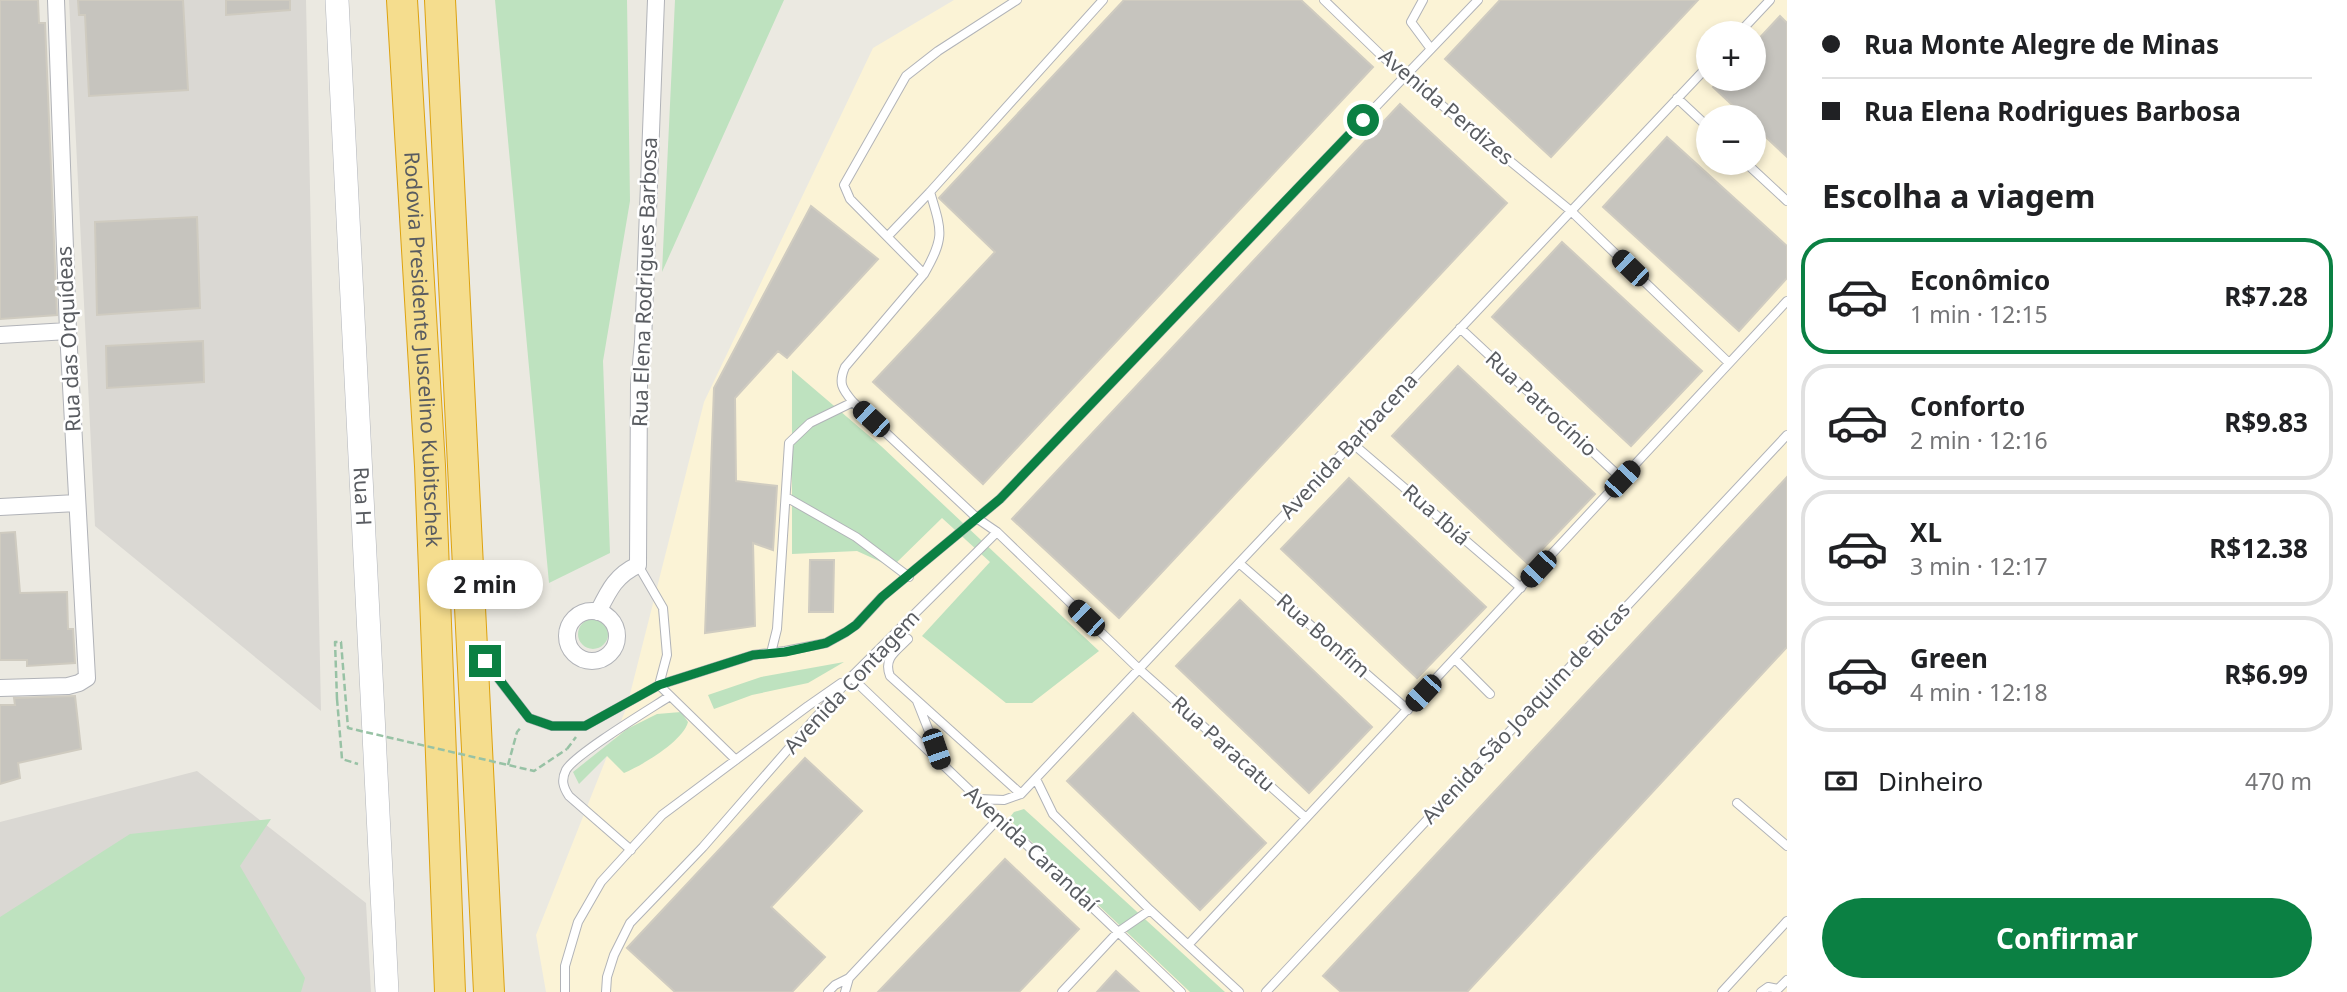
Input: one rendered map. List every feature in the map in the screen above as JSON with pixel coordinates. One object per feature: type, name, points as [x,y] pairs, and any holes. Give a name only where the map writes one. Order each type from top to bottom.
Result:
[{"type":"highway","name":"Rodovia Presidente Juscelino Kubitschek","points":[[402,0],[430,466],[450,992]]},
{"type":"highway","name":"Rodovia Presidente Juscelino Kubitschek","points":[[440,0],[489,992]]},
{"type":"main road","name":"Rua H","points":[[337,0],[387,992]]},
{"type":"street","name":"Rua das Orquídeas","points":[[0,688],[68,686],[87,678],[68,331],[56,0]]},
{"type":"street","name":"Rua Elena Rodrigues Barbosa","points":[[638,565],[639,385],[656,0]]},
{"type":"street","points":[[0,335],[68,331]]},
{"type":"street","points":[[0,507],[77,503]]},
{"type":"street","points":[[598,612],[612,583],[625,571],[638,565]]},
{"type":"lane","points":[[924,274],[850,199],[844,186],[906,76],[938,51],[1017,0]]},
{"type":"lane","points":[[888,236],[1103,0]]},
{"type":"lane","name":"Avenida Perdizes","points":[[1324,0],[1383,57],[1571,211],[1729,363]]},
{"type":"lane","points":[[1423,0],[1411,22],[1431,49]]},
{"type":"lane","points":[[471,643],[529,718],[552,726],[585,726],[659,685],[753,655],[826,643],[846,632],[882,597],[978,519],[1009,489],[1478,0]]},
{"type":"lane","points":[[1750,21],[1770,0]]},
{"type":"lane","name":"Avenida Barbacena","points":[[1021,794],[1696,78]]},
{"type":"lane","points":[[1677,98],[1696,116]]},
{"type":"lane","points":[[1759,175],[1787,201]]},
{"type":"lane","points":[[930,192],[941,235],[938,250],[924,274],[845,367],[840,379],[842,389],[853,402],[978,519],[997,532]]},
{"type":"lane","points":[[1188,945],[1787,301]]},
{"type":"lane","name":"Rua Patrocínio","points":[[1461,328],[1622,479]]},
{"type":"lane","points":[[771,653],[778,629],[789,443],[810,423],[853,402]]},
{"type":"lane","name":"Avenida São Joaquim de Bicas","points":[[1266,992],[1787,435]]},
{"type":"lane","name":"Rua Ibiá","points":[[1352,443],[1521,588]]},
{"type":"lane","name":"Avenida Contagem","points":[[786,497],[856,537],[909,577]]},
{"type":"lane","name":"Avenida Contagem","points":[[606,992],[607,977],[614,955],[629,923],[703,848],[850,677],[997,532]]},
{"type":"lane","name":"Rua Paracatu","points":[[997,532],[1139,669],[1306,818]]},
{"type":"lane","name":"Rua Bonfim","points":[[1239,563],[1408,710]]},
{"type":"lane","points":[[638,565],[663,608],[667,655],[659,685]]},
{"type":"lane","name":"Avenida Carandaí","points":[[908,639],[888,660],[886,666],[890,676],[1021,794]]},
{"type":"lane","points":[[1455,659],[1490,694]]},
{"type":"lane","points":[[565,992],[565,967],[578,922],[601,882],[662,815],[850,677]]},
{"type":"lane","name":"Avenida Carandaí","points":[[850,677],[1181,992]]},
{"type":"lane","points":[[659,685],[736,760]]},
{"type":"lane","points":[[631,850],[569,796],[564,788],[563,778],[573,761],[670,696]]},
{"type":"lane","points":[[915,698],[942,766]]},
{"type":"lane","name":"Avenida Carandaí","points":[[1036,779],[1053,814],[1150,910],[1239,992]]},
{"type":"lane","points":[[978,799],[1004,800],[1021,794]]},
{"type":"lane","points":[[1737,803],[1787,846]]},
{"type":"lane","points":[[828,992],[849,978],[998,819]]},
{"type":"lane","points":[[1062,992],[1118,932],[1150,910]]},
{"type":"lane","points":[[1722,992],[1787,921]]},
{"type":"lane","points":[[835,985],[845,992],[849,978]]},
{"type":"lane","points":[[1760,992],[1768,988],[1778,989],[1787,980]]},
{"type":"path","points":[[375,769],[342,760],[335,642],[341,642],[348,729],[534,771],[567,749]]},
{"type":"path","points":[[508,765],[517,732]]},
{"type":"shaded area","points":[[69,0],[306,0],[321,711],[95,526]]},
{"type":"shaded area","points":[[954,0],[1787,0],[1787,992],[546,992],[536,935],[627,706],[704,402],[873,48]]},
{"type":"shaded area","points":[[197,771],[366,903],[371,992],[0,992],[0,822]]},
{"type":"green space","points":[[495,0],[627,0],[630,201],[603,361],[610,553],[549,583]]},
{"type":"green space","points":[[675,0],[784,0],[662,272]]},
{"type":"green space","points":[[792,370],[881,446],[1099,651],[1032,703],[1006,703],[922,636],[990,562],[942,518],[892,567],[857,551],[792,554]]},
{"type":"green space","points":[[593,619],[599,620],[607,628],[607,640],[599,648],[593,649],[587,648],[579,640],[578,634],[579,628],[587,620]]},
{"type":"green space","points":[[844,662],[808,683],[752,695],[714,709],[708,695],[761,677]]},
{"type":"green space","points":[[681,712],[688,722],[685,729],[661,752],[624,773],[607,756],[579,784],[573,772],[627,729],[657,714]]},
{"type":"green space","points":[[1024,809],[1225,992],[1190,992],[1015,826],[1010,817],[1014,812]]},
{"type":"green space","points":[[271,819],[240,866],[305,978],[301,992],[0,992],[0,917],[130,834]]},
{"type":"building","points":[[0,0],[38,0],[39,23],[45,23],[57,315],[0,319]]},
{"type":"building","points":[[78,0],[183,0],[188,90],[89,96],[85,15],[79,15]]},
{"type":"building","points":[[226,0],[290,0],[290,10],[226,15]]},
{"type":"building","points":[[1124,0],[1301,0],[1373,67],[983,484],[873,382],[995,252],[939,198]]},
{"type":"building","points":[[1500,0],[1698,0],[1551,157],[1445,59]]},
{"type":"building","points":[[1780,16],[1787,23],[1787,157],[1766,137],[1766,105],[1732,105],[1717,91],[1766,91],[1766,31]]},
{"type":"building","points":[[1400,104],[1507,203],[1119,618],[1012,519]]},
{"type":"building","points":[[1667,137],[1696,163],[1696,175],[1709,175],[1787,246],[1787,278],[1739,331],[1603,207]]},
{"type":"building","points":[[811,206],[878,259],[787,358],[778,351],[735,398],[736,481],[777,486],[773,550],[753,543],[755,626],[705,633],[714,388]]},
{"type":"building","points":[[197,217],[200,308],[97,315],[95,222]]},
{"type":"building","points":[[1562,242],[1702,371],[1631,446],[1492,317]]},
{"type":"building","points":[[203,341],[204,382],[107,388],[106,346]]},
{"type":"building","points":[[1458,366],[1595,494],[1528,564],[1392,436]]},
{"type":"building","points":[[1787,477],[1787,647],[1467,992],[1341,992],[1323,976]]},
{"type":"building","points":[[1349,478],[1486,607],[1417,678],[1281,549]]},
{"type":"building","points":[[15,532],[20,593],[67,592],[68,629],[73,629],[75,663],[27,666],[27,660],[0,660],[0,533]]},
{"type":"building","points":[[810,560],[834,560],[833,612],[809,612]]},
{"type":"building","points":[[1240,600],[1372,727],[1309,793],[1176,666]]},
{"type":"building","points":[[75,696],[81,749],[18,763],[20,778],[0,784],[0,705],[15,705],[14,698]]},
{"type":"building","points":[[1133,713],[1266,843],[1200,910],[1067,781]]},
{"type":"building","points":[[805,758],[862,811],[771,907],[825,957],[792,992],[675,992],[627,948]]},
{"type":"building","points":[[1005,859],[1079,929],[1019,992],[878,992]]},
{"type":"building","points":[[1116,971],[1139,992],[1097,992]]},
{"type":"route","points":[[485,661],[529,718],[552,726],[585,726],[659,685],[753,655],[785,652],[826,643],[846,632],[882,597],[1000,499],[1363,120]]}]
